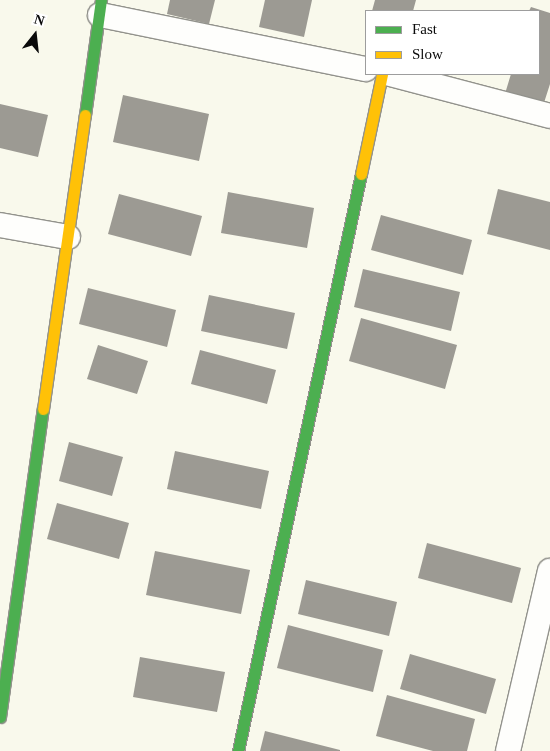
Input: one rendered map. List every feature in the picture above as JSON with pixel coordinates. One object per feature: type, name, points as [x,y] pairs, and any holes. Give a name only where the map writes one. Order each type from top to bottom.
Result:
[{"type":"street","points":[[0,717],[101,8],[365,69]]},
{"type":"street","points":[[238,751],[382,75]]},
{"type":"street","points":[[394,75],[550,116]]},
{"type":"street","points":[[0,225],[68,237]]},
{"type":"street","points":[[508,751],[550,571]]},
{"type":"building","points":[[170,0],[215,0],[209,24],[167,14]]},
{"type":"building","points":[[265,0],[312,0],[304,37],[259,27]]},
{"type":"building","points":[[375,0],[416,0],[413,10],[372,10]]},
{"type":"building","points":[[531,7],[550,13],[550,84],[542,109],[504,97],[511,75],[540,75],[540,10],[530,10]]},
{"type":"building","points":[[123,95],[209,114],[199,161],[113,142]]},
{"type":"building","points":[[0,104],[48,115],[38,157],[0,148]]},
{"type":"building","points":[[498,189],[550,202],[550,250],[487,234]]},
{"type":"building","points":[[228,192],[314,208],[307,248],[221,233]]},
{"type":"building","points":[[119,194],[202,216],[191,256],[108,234]]},
{"type":"building","points":[[381,215],[472,240],[463,275],[371,250]]},
{"type":"building","points":[[363,269],[460,292],[451,331],[354,307]]},
{"type":"building","points":[[88,288],[176,310],[167,347],[79,324]]},
{"type":"building","points":[[209,295],[295,313],[287,349],[201,331]]},
{"type":"building","points":[[361,318],[457,345],[445,389],[349,361]]},
{"type":"building","points":[[98,345],[148,361],[137,394],[87,379]]},
{"type":"building","points":[[200,350],[276,370],[267,404],[191,384]]},
{"type":"building","points":[[69,442],[123,457],[112,496],[59,481]]},
{"type":"building","points":[[175,451],[269,471],[261,509],[167,489]]},
{"type":"building","points":[[57,503],[129,523],[119,559],[47,539]]},
{"type":"building","points":[[427,543],[521,568],[512,603],[418,578]]},
{"type":"building","points":[[155,551],[250,570],[241,614],[146,595]]},
{"type":"building","points":[[306,580],[397,602],[389,636],[298,614]]},
{"type":"building","points":[[288,625],[383,650],[373,692],[277,668]]},
{"type":"building","points":[[410,654],[496,679],[486,714],[400,689]]},
{"type":"building","points":[[140,657],[225,672],[217,712],[133,697]]},
{"type":"building","points":[[387,695],[475,719],[467,751],[433,751],[376,736]]},
{"type":"building","points":[[265,731],[340,750],[340,751],[260,751]]},
{"type":"traffic: fast","points":[[85,115],[101,0]]},
{"type":"traffic: fast","points":[[238,751],[361,174]]},
{"type":"traffic: fast","points":[[0,717],[43,409]]},
{"type":"traffic: slow","points":[[361,174],[382,75]]},
{"type":"traffic: slow","points":[[43,409],[85,115]]}]
